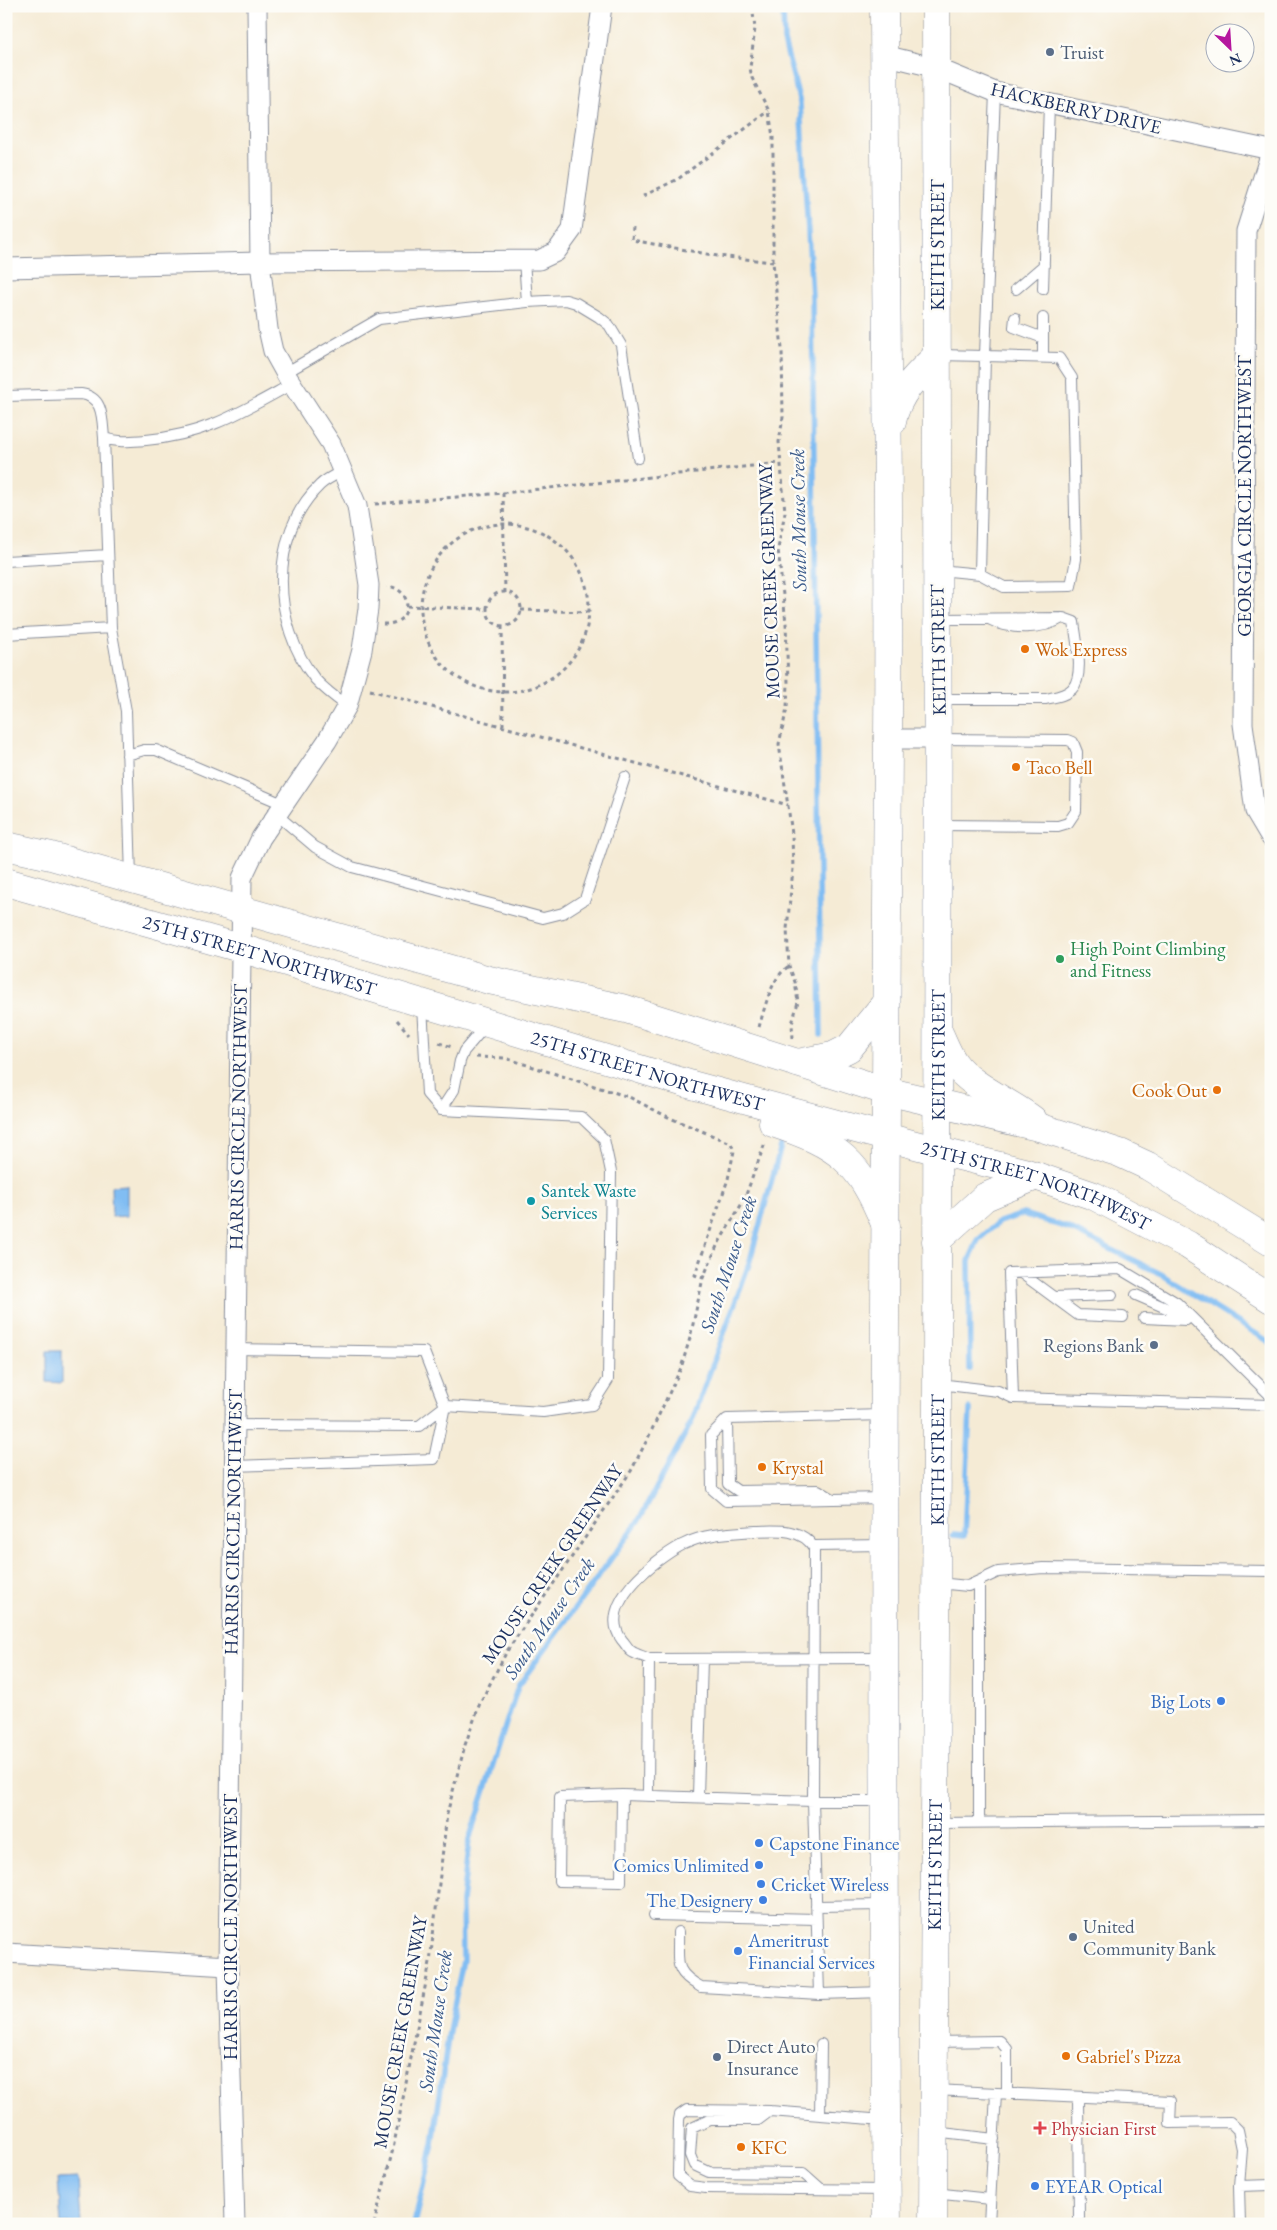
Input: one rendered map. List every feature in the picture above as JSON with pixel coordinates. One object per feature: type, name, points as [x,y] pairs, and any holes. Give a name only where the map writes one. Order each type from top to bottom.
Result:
[{"type":"main road","points":[[884,6],[888,739],[885,1004],[884,1658],[887,2224]]},
{"type":"main road","name":"KEITH STREET","points":[[933,2224],[932,2042],[939,825],[936,6]]},
{"type":"main road","points":[[886,464],[894,407],[908,384],[938,355]]},
{"type":"main road","name":"25TH STREET NORTHWEST","points":[[6,846],[131,879],[489,980],[626,1009],[795,1050],[886,1091],[1042,1128],[1120,1153],[1148,1166],[1271,1242]]},
{"type":"main road","name":"25TH STREET NORTHWEST","points":[[6,882],[240,948],[692,1085],[1036,1176],[1094,1196],[1171,1236],[1271,1299]]},
{"type":"main road","points":[[795,1050],[833,1056],[849,1048],[885,1004]]},
{"type":"main road","points":[[938,1031],[954,1063],[971,1079],[1018,1108],[1042,1128]]},
{"type":"main road","points":[[692,1085],[757,1118],[822,1141],[861,1174],[874,1197],[886,1226]]},
{"type":"main road","points":[[936,1241],[985,1197],[1036,1176]]},
{"type":"main road","points":[[885,2078],[902,2177],[902,2224]]},
{"type":"street","name":"HARRIS CIRCLE NORTHWEST","points":[[235,2224],[228,1966],[242,878],[261,838],[327,741],[347,706],[362,650],[369,585],[357,506],[343,470],[331,444],[288,378],[273,351],[270,336],[260,262],[257,6]]},
{"type":"street","points":[[6,268],[260,262],[539,260],[556,252],[572,230],[602,6]]},
{"type":"street","name":"HACKBERRY DRIVE","points":[[884,55],[936,68],[995,92],[1271,151]]},
{"type":"street","name":"GEORGIA CIRCLE NORTHWEST","points":[[1271,151],[1246,231],[1243,714],[1255,810],[1271,838]]},
{"type":"street","points":[[888,739],[939,739]]},
{"type":"street","points":[[6,1953],[228,1966]]},
{"type":"lane","points":[[980,574],[985,356],[995,92]]},
{"type":"lane","points":[[1043,289],[1049,104]]},
{"type":"lane","points":[[524,260],[527,302]]},
{"type":"lane","points":[[1016,289],[1044,265]]},
{"type":"lane","points":[[104,438],[122,442],[149,440],[207,428],[227,420],[379,319],[556,300],[576,303],[599,317],[616,334],[621,345],[638,458]]},
{"type":"lane","points":[[1014,318],[1014,327],[1043,338]]},
{"type":"lane","points":[[1043,318],[1043,358]]},
{"type":"lane","points":[[938,355],[1059,358],[1072,378],[1076,559],[1071,586],[1004,587],[980,574],[938,570]]},
{"type":"lane","points":[[6,396],[81,394],[92,396],[98,402],[101,412],[104,438],[111,628],[126,711],[131,879]]},
{"type":"lane","points":[[343,470],[320,485],[302,510],[293,528],[282,559],[285,620],[291,638],[316,680],[347,706]]},
{"type":"lane","points":[[6,561],[108,555]]},
{"type":"lane","points":[[938,620],[1063,618],[1074,622],[1079,670],[1073,689],[1060,696],[1046,699],[939,699]]},
{"type":"lane","points":[[6,634],[111,628]]},
{"type":"lane","points":[[939,739],[1068,740],[1073,742],[1077,752],[1076,811],[1068,823],[1058,826],[939,825]]},
{"type":"lane","points":[[127,754],[144,750],[156,750],[279,809],[315,847],[352,867],[543,918],[563,914],[585,898],[625,777]]},
{"type":"lane","points":[[234,1425],[419,1426],[445,1406],[543,1412],[592,1404],[608,1380],[611,1172],[604,1138],[581,1117],[441,1110],[427,1094],[422,1003]]},
{"type":"lane","points":[[441,1110],[454,1090],[460,1060],[464,1051],[489,1023]]},
{"type":"lane","points":[[1013,1398],[1009,1273],[1120,1269],[1177,1303],[1271,1396]]},
{"type":"lane","points":[[1021,1273],[1078,1316],[1123,1317]]},
{"type":"lane","points":[[1054,1297],[1112,1295]]},
{"type":"lane","points":[[1136,1295],[1194,1321]]},
{"type":"lane","points":[[1144,1318],[1194,1321]]},
{"type":"lane","points":[[234,1466],[434,1458],[445,1406],[424,1352],[235,1349]]},
{"type":"lane","points":[[937,1384],[998,1391],[1013,1398],[1271,1406]]},
{"type":"lane","points":[[885,1415],[728,1419],[711,1435],[712,1489],[726,1501],[885,1498]]},
{"type":"lane","points":[[728,1419],[728,1484],[738,1491],[818,1490],[833,1499]]},
{"type":"lane","points":[[818,1994],[813,1801],[814,1659],[814,1548],[809,1539],[796,1532],[768,1530],[711,1534],[684,1545],[654,1561],[632,1585],[616,1612],[616,1629],[630,1651],[649,1658],[814,1659],[884,1658]]},
{"type":"lane","points":[[814,1548],[885,1545]]},
{"type":"lane","points":[[936,1583],[968,1586],[998,1572],[1043,1568],[1271,1571]]},
{"type":"lane","points":[[979,1581],[979,1823]]},
{"type":"lane","points":[[648,1796],[649,1658]]},
{"type":"lane","points":[[698,1796],[702,1659]]},
{"type":"lane","points":[[622,1795],[621,1882],[560,1881],[560,1797],[622,1795],[813,1801],[884,1801]]},
{"type":"lane","points":[[934,1823],[1271,1820]]},
{"type":"lane","points":[[816,1906],[884,1905]]},
{"type":"lane","points":[[654,1915],[816,1919]]},
{"type":"lane","points":[[678,1932],[679,1964],[684,1977],[701,1986],[818,1994],[885,1992]]},
{"type":"lane","points":[[932,2042],[1000,2041],[1007,2049],[1007,2094]]},
{"type":"lane","points":[[820,2115],[821,2044]]},
{"type":"lane","points":[[933,2090],[1171,2101],[1170,2123],[1230,2122],[1238,2130],[1242,2149],[1239,2186],[1240,2224]]},
{"type":"lane","points":[[989,2224],[996,2094]]},
{"type":"lane","points":[[1078,2097],[1079,2220]]},
{"type":"lane","points":[[885,2120],[770,2111],[687,2110],[680,2115],[678,2176],[690,2186],[886,2190]]},
{"type":"lane","points":[[770,2111],[758,2120],[710,2120],[692,2128],[690,2155],[694,2165],[709,2172],[803,2173],[821,2189]]},
{"type":"lane","points":[[933,2132],[994,2139]]},
{"type":"lane","points":[[1239,2186],[1271,2185]]},
{"type":"lane","points":[[933,2193],[990,2199]]},
{"type":"path","name":"MOUSE CREEK GREENWAY","points":[[752,6],[754,28],[750,68],[752,78],[769,111],[773,136],[773,262],[782,349],[783,417],[779,442],[785,512],[778,549],[786,623],[788,683],[787,708],[779,744],[788,805],[792,869],[787,929],[789,966],[795,982],[798,1002],[792,1024],[795,1050]]},
{"type":"path","points":[[643,196],[678,179],[769,111]]},
{"type":"path","points":[[633,227],[632,240],[708,255],[773,262]]},
{"type":"path","points":[[357,506],[780,464]]},
{"type":"path","points":[[503,493],[505,593]]},
{"type":"path","points":[[504,525],[520,526],[543,533],[563,546],[578,566],[587,588],[590,612],[584,638],[571,660],[552,678],[528,689],[503,693],[476,688],[453,675],[435,656],[424,633],[420,607],[424,583],[435,561],[452,543],[472,531],[504,525]]},
{"type":"path","points":[[366,623],[393,624],[404,617],[407,606],[404,596],[394,587],[369,585]]},
{"type":"path","points":[[505,593],[516,598],[520,610],[515,622],[502,626],[491,621],[486,609],[492,597],[505,593]]},
{"type":"path","points":[[407,606],[486,609]]},
{"type":"path","points":[[520,610],[590,612]]},
{"type":"path","points":[[502,626],[503,725]]},
{"type":"path","points":[[352,686],[503,725],[788,805]]},
{"type":"path","points":[[759,1028],[773,987],[782,970],[789,966]]},
{"type":"path","name":"MOUSE CREEK GREENWAY","points":[[374,2224],[393,2149],[430,1962],[447,1814],[465,1745],[477,1712],[507,1651],[631,1471],[669,1398],[690,1338],[703,1278],[717,1246],[744,1200],[765,1142]]},
{"type":"water","points":[[127,1185],[127,1216],[112,1217],[111,1186]]},
{"type":"water","points":[[47,1351],[62,1351],[62,1383],[47,1382]]},
{"type":"water","points":[[78,2178],[81,2223],[61,2224],[58,2179]]},
{"type":"waterway","name":"South Mouse Creek","points":[[783,6],[784,41],[800,103],[812,296],[821,1035]]},
{"type":"waterway","name":"South Mouse Creek","points":[[414,2224],[433,2144],[449,2031],[463,1960],[462,1902],[469,1840],[518,1686],[638,1522],[692,1421],[749,1264],[781,1146]]},
{"type":"waterway","points":[[970,1369],[969,1261],[978,1240],[999,1222],[1023,1214],[1068,1228],[1161,1274],[1271,1343]]},
{"type":"waterway","points":[[953,1535],[964,1536],[970,1409]]},
{"type":"place","name":"Truist","points":[[1050,52]]},
{"type":"place","name":"Wok Express","points":[[1025,649]]},
{"type":"place","name":"Taco Bell","points":[[1016,767]]},
{"type":"place","name":"High Point Climbing and Fitness","points":[[1060,959]]},
{"type":"place","name":"Cook Out","points":[[1217,1090]]},
{"type":"place","name":"Santek Waste Services","points":[[531,1201]]},
{"type":"place","name":"Regions Bank","points":[[1154,1345]]},
{"type":"place","name":"Krystal","points":[[762,1467]]},
{"type":"place","name":"Big Lots","points":[[1221,1701]]},
{"type":"place","name":"Capstone Finance","points":[[759,1843]]},
{"type":"place","name":"Comics Unlimited","points":[[759,1865]]},
{"type":"place","name":"Cricket Wireless","points":[[761,1884]]},
{"type":"place","name":"The Designery","points":[[763,1900]]},
{"type":"place","name":"United Community Bank","points":[[1073,1937]]},
{"type":"place","name":"Ameritrust Financial Services","points":[[738,1951]]},
{"type":"place","name":"Gabriel's Pizza","points":[[1066,2056]]},
{"type":"place","name":"Direct Auto Insurance","points":[[717,2057]]},
{"type":"place","name":"Physician First","points":[[1040,2128]]},
{"type":"place","name":"KFC","points":[[741,2147]]},
{"type":"place","name":"EYEAR Optical","points":[[1035,2186]]}]
